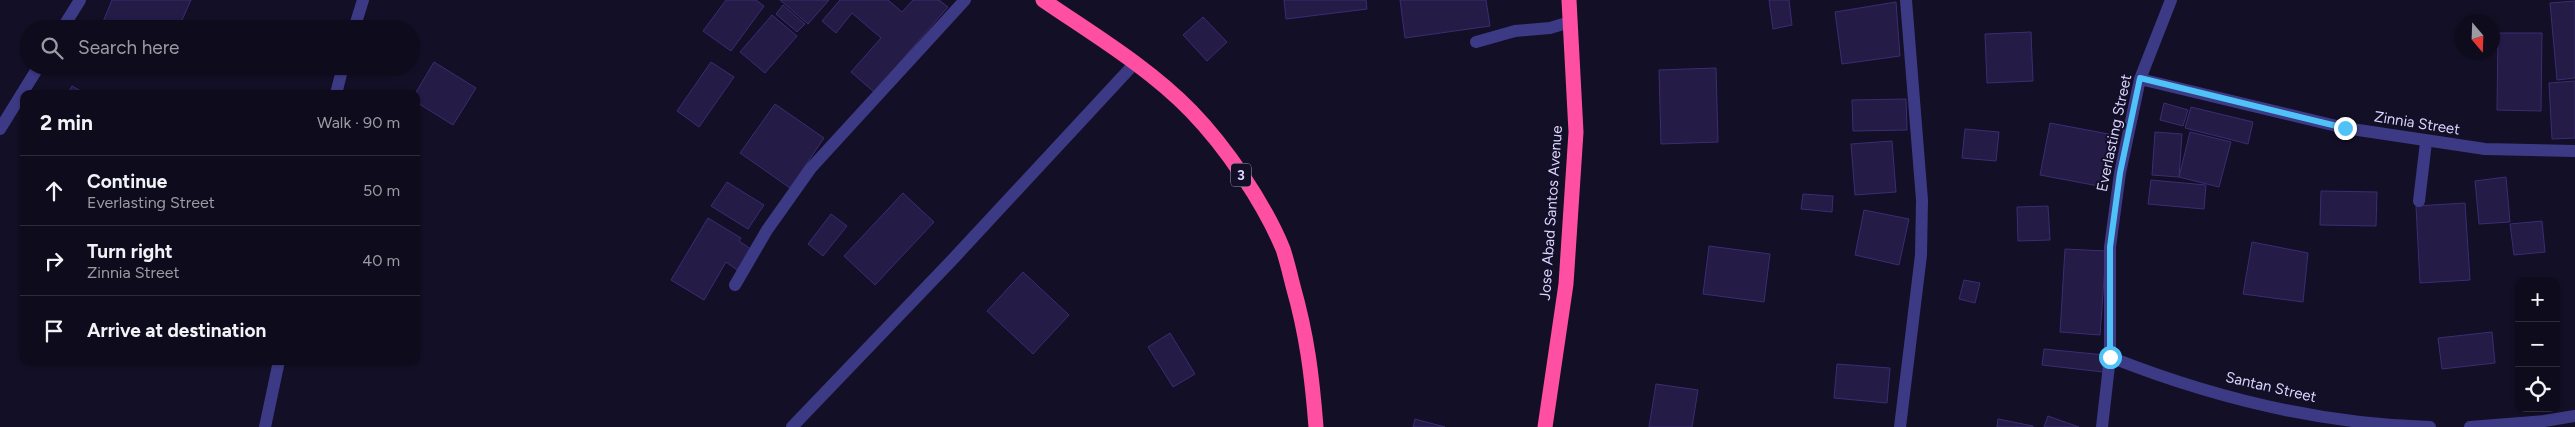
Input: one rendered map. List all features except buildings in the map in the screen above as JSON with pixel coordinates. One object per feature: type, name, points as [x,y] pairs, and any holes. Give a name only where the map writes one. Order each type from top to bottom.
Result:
[{"type":"highway","name":"3","points":[[1043,0],[1135,62],[1190,110],[1221,144],[1256,200],[1283,249],[1301,314],[1312,367],[1316,427]]},
{"type":"highway","name":"Jose Abad Santos Avenue","points":[[1545,427],[1566,284],[1576,132],[1569,0]]},
{"type":"street","points":[[68,20],[80,0]]},
{"type":"street","points":[[357,20],[363,0]]},
{"type":"street","points":[[735,285],[767,230],[811,168],[965,0]]},
{"type":"street","points":[[1900,427],[1921,254],[1922,200],[1906,0]]},
{"type":"street","name":"Everlasting Street","points":[[2102,427],[2110,357],[2110,247],[2120,173],[2140,78],[2171,0]]},
{"type":"street","points":[[1476,42],[1515,31],[1550,28],[1570,22]]},
{"type":"street","points":[[792,427],[954,258],[1135,62]]},
{"type":"street","points":[[24,90],[33,75]]},
{"type":"street","points":[[337,90],[341,75]]},
{"type":"street","name":"Zinnia Street","points":[[2140,78],[2345,128],[2426,142],[2485,149],[2575,151]]},
{"type":"street","points":[[0,129],[20,97]]},
{"type":"street","points":[[2420,201],[2426,142]]},
{"type":"street","name":"Santan Street","points":[[2110,357],[2150,373],[2250,401],[2340,419],[2395,426],[2430,427]]},
{"type":"street","points":[[265,427],[277,365]]},
{"type":"street","points":[[2470,427],[2544,421],[2575,416]]},
{"type":"route","points":[[2110,357],[2110,247],[2120,173],[2140,78],[2345,128]]}]
